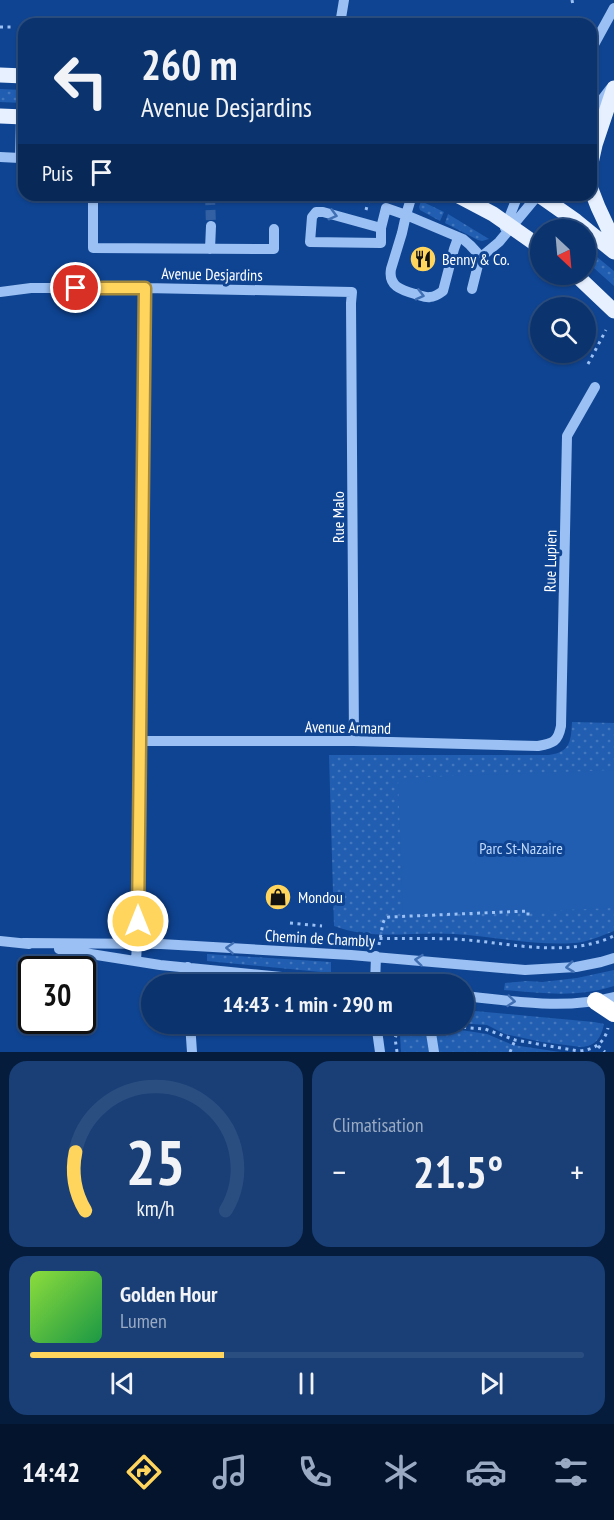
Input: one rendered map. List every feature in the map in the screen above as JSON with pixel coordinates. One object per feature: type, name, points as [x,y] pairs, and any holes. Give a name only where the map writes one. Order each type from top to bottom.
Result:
[{"type":"highway","points":[[605,999],[612,1018]]},
{"type":"main road","points":[[0,75],[18,76]]},
{"type":"main road","points":[[597,138],[614,88]]},
{"type":"main road","points":[[0,116],[18,117]]},
{"type":"main road","points":[[467,201],[530,240]]},
{"type":"main road","points":[[548,201],[614,252]]},
{"type":"main road","points":[[594,201],[614,242]]},
{"type":"main road","points":[[587,285],[614,311]]},
{"type":"street","points":[[341,18],[344,0]]},
{"type":"street","points":[[597,39],[614,8]]},
{"type":"street","points":[[597,106],[614,84]]},
{"type":"street","points":[[0,157],[18,158]]},
{"type":"street","points":[[93,201],[93,248],[274,249],[274,229]]},
{"type":"street","points":[[410,201],[390,274],[393,283],[401,290],[429,298],[439,295],[443,291],[458,237]]},
{"type":"street","points":[[472,289],[481,257],[499,242],[509,225],[516,201]]},
{"type":"street","points":[[509,225],[533,201]]},
{"type":"street","points":[[381,228],[316,212],[312,217],[310,242],[381,243],[381,228],[387,208],[458,237],[470,245],[481,257]]},
{"type":"street","points":[[210,249],[211,226]]},
{"type":"street","name":"Avenue Desjardins","points":[[0,292],[31,288],[352,292]]},
{"type":"street","points":[[136,961],[145,288]]},
{"type":"street","name":"Rue Malo","points":[[352,292],[354,741]]},
{"type":"street","name":"Rue Lupien","points":[[555,741],[560,735],[561,726],[567,436],[595,387]]},
{"type":"street","name":"Avenue Armand","points":[[139,741],[354,741],[538,746],[555,741]]},
{"type":"street","name":"Chemin de Chambly","points":[[0,941],[136,961],[256,974]]},
{"type":"street","name":"Chemin de Chambly","points":[[23,944],[161,944],[376,957],[532,970],[576,967],[614,958]]},
{"type":"street","points":[[375,974],[376,957]]},
{"type":"street","points":[[188,967],[188,974]]},
{"type":"street","points":[[474,997],[558,1004],[605,999]]},
{"type":"street","points":[[191,1034],[192,1052]]},
{"type":"street","points":[[378,1034],[380,1052]]},
{"type":"street","points":[[431,1034],[434,1052]]},
{"type":"path","points":[[572,0],[573,5]]},
{"type":"path","points":[[0,27],[15,27]]},
{"type":"path","points":[[364,218],[368,201]]},
{"type":"path","points":[[588,364],[606,330]]},
{"type":"path","points":[[379,945],[382,923],[385,918],[392,916],[528,911],[528,918]]},
{"type":"path","points":[[290,923],[322,926]]},
{"type":"path","points":[[352,942],[358,938],[457,939],[557,948],[589,945],[614,936]]},
{"type":"path","points":[[474,1028],[485,1029],[514,1040],[578,1051],[598,1046],[606,1036],[612,1018]]},
{"type":"path","points":[[397,1034],[397,1052]]},
{"type":"path","points":[[510,1052],[514,1040]]},
{"type":"path","points":[[598,1046],[605,1052]]},
{"type":"green space","points":[[0,89],[18,90],[18,103],[0,102]]},
{"type":"green space","points":[[421,201],[444,212],[440,221],[420,210]]},
{"type":"green space","points":[[448,214],[489,239],[478,240],[445,223]]},
{"type":"green space","points":[[596,256],[614,271],[614,286],[596,270]]},
{"type":"green space","name":"Parc St-Nazaire","points":[[572,722],[614,723],[614,931],[584,941],[559,944],[439,933],[364,933],[334,926],[329,755],[549,755],[566,748]]},
{"type":"green space","points":[[614,770],[614,908],[403,916],[398,778]]},
{"type":"green space","points":[[207,954],[331,962],[331,973],[207,961]]},
{"type":"green space","points":[[614,970],[614,986],[600,990],[559,994],[504,990],[505,983],[577,978]]},
{"type":"green space","points":[[474,1011],[604,1024],[597,1040],[581,1047],[505,1034],[487,1025],[474,1024]]},
{"type":"green space","points":[[474,1032],[487,1034],[513,1045],[560,1052],[401,1052],[400,1034],[474,1034]]},
{"type":"tunnel","points":[[210,201],[211,226]]},
{"type":"place","name":"Benny & Co.","points":[[423,259]]},
{"type":"place","name":"Mondou","points":[[278,897]]},
{"type":"route","points":[[76,288],[145,288],[138,921]]}]
